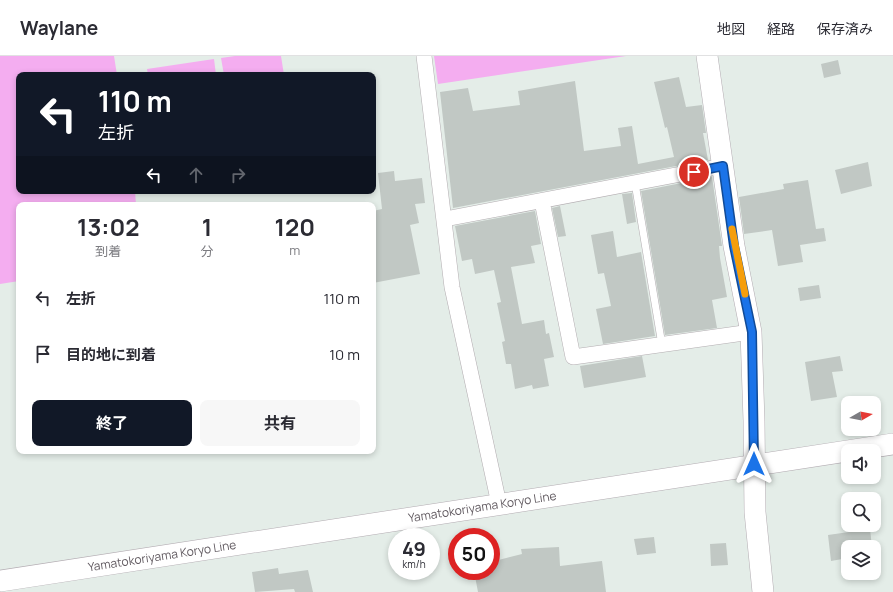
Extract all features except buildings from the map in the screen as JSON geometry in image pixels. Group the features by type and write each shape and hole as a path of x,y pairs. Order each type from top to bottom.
{"main road":[{"path":"706,56 734,246 752,332 754,512 763,592"},
{"name":"Yamatokoriyama Koryo Line","path":"0,581 754,464 893,444"}],"street":[{"path":"424,56 445,219 452,287 499,504"},
{"path":"445,219 723,166"},
{"path":"542,200 573,357 752,332"}],"lane":[{"path":"635,183 662,345"}],"shaded area":[{"path":"0,56 114,56 117,72 16,72 16,194 135,194 136,202 16,202 16,281 0,284"},
{"path":"235,56 281,56 284,72 223,72 221,58"},
{"path":"434,56 626,56 438,84"},
{"path":"214,59 216,72 148,72 147,69"}],"slow traffic":[{"path":"732,229 734,246 745,294"}],"route":[{"path":"694,172 723,166 728,193 734,246 743,281 752,332 754,464"}]}
